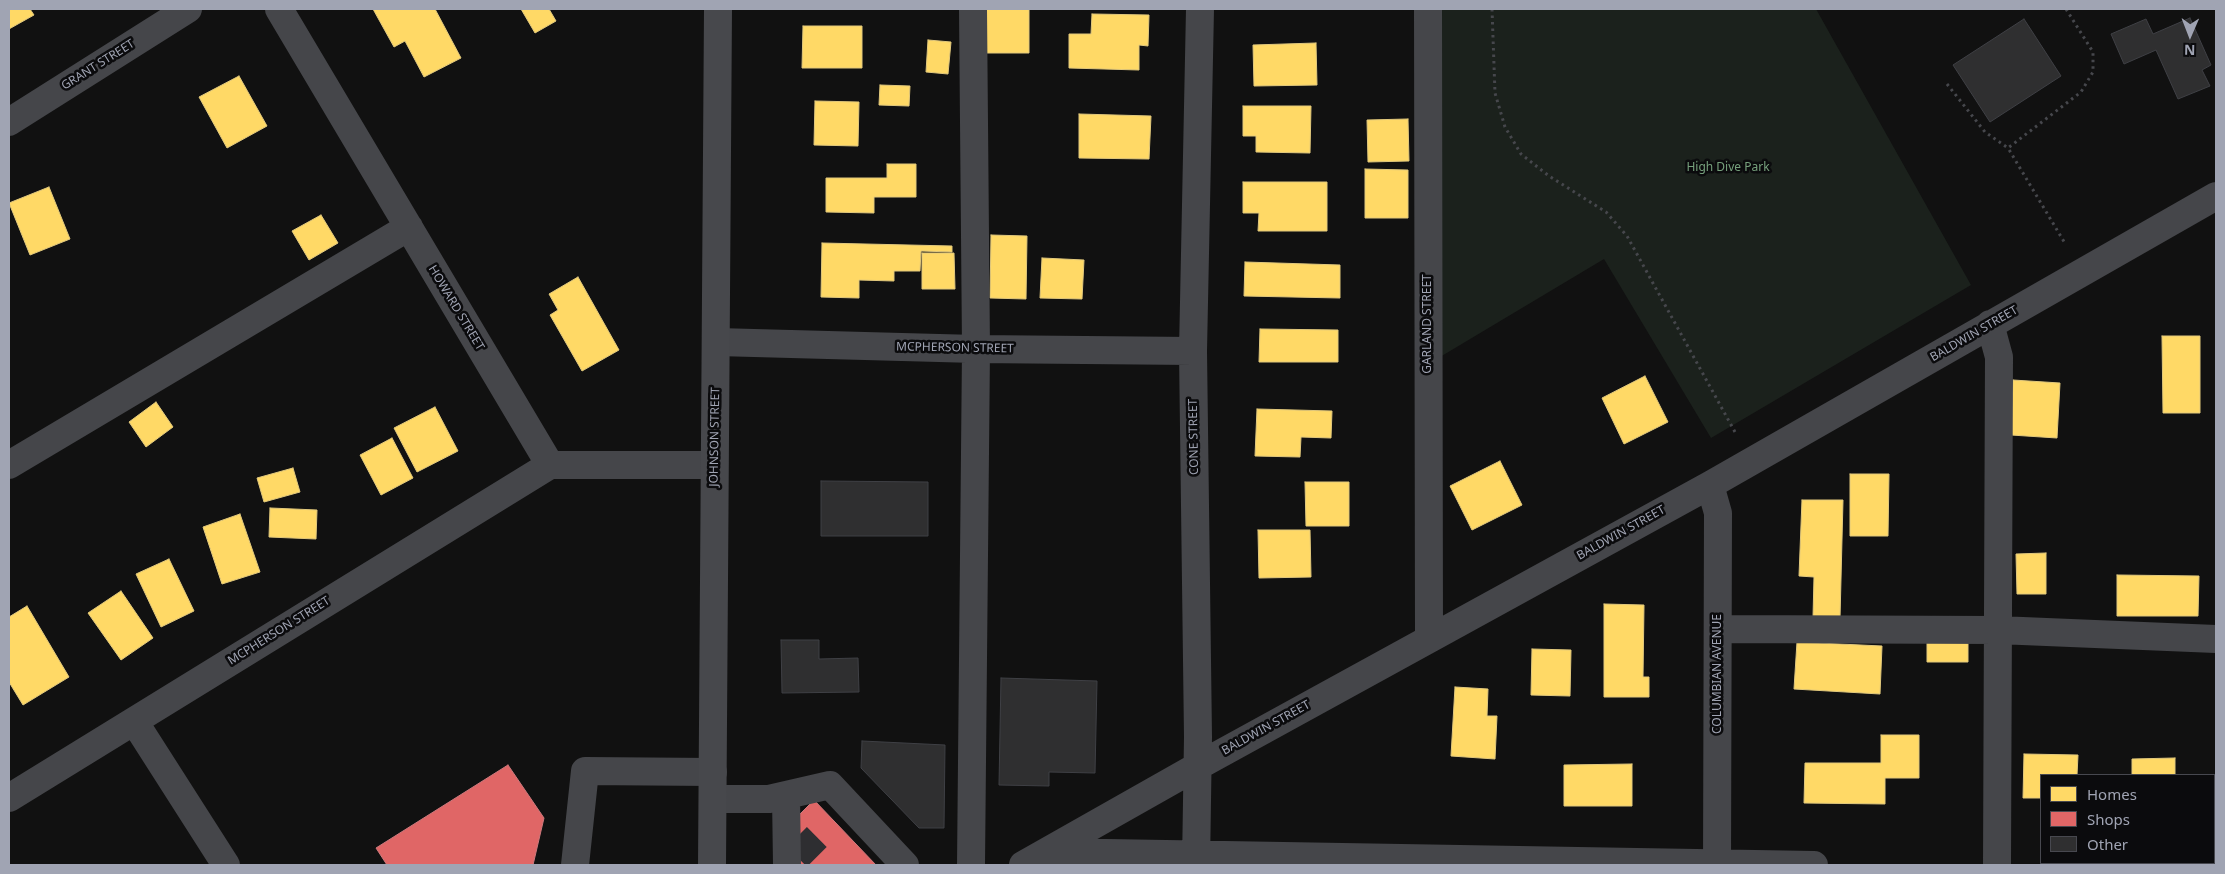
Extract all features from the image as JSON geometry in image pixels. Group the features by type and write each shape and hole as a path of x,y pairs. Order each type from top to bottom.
{"main road":[{"name":"JOHNSON STREET","path":"712,865 718,9"}],"street":[{"name":"GRANT STREET","path":"9,122 188,9"},
{"name":"HOWARD STREET","path":"279,9 550,465"},
{"path":"971,865 976,349 973,9"},
{"name":"CONE STREET","path":"1196,860 1198,766 1192,351 1200,9"},
{"name":"GARLAND STREET","path":"1428,9 1428,638"},
{"name":"BALDWIN STREET","path":"1023,865 1428,638 1710,485 2216,196"},
{"path":"9,465 409,227"},
{"path":"1990,324 1999,357 1997,865"},
{"name":"MCPHERSON STREET","path":"717,342 976,349 1192,351"},
{"path":"550,465 714,465"},
{"name":"MCPHERSON STREET","path":"9,798 550,465"},
{"name":"COLUMBIAN AVENUE","path":"1710,485 1718,514 1717,864"},
{"path":"1718,629 1998,630 2216,639"},
{"path":"134,721 226,865"},
{"path":"574,865 585,771 713,772"},
{"path":"713,800 769,799 830,785 906,865"},
{"path":"786,796 792,833 787,865"},
{"path":"1047,852 1196,860 1814,865"}],"path":[{"path":"1492,9 1495,93 1505,127 1521,154 1549,176 1606,212 1627,236 1735,432"},
{"path":"2008,148 2081,92 2093,72 2094,52 2066,9"},
{"path":"1947,84 1985,132 2008,148 2066,245"}],"green space":[{"name":"High Dive Park","path":"1439,9 1816,9 1971,285 1711,438 1604,259 1440,357"}],"building: Homes":[{"path":"9,9 30,9 34,15 9,29"},
{"path":"373,9 435,9 461,58 424,77 405,41 394,47"},
{"path":"521,9 549,9 556,21 535,33"},
{"path":"985,9 1029,9 1029,53 985,53"},
{"path":"1092,14 1149,15 1148,46 1139,45 1139,70 1069,68 1069,34 1091,34"},
{"path":"803,26 862,26 862,68 802,68"},
{"path":"928,40 951,42 948,74 926,72"},
{"path":"1316,43 1317,85 1254,86 1253,45"},
{"path":"239,76 267,126 227,148 199,97"},
{"path":"880,85 910,86 909,106 879,105"},
{"path":"815,101 859,102 858,146 814,145"},
{"path":"1243,106 1311,106 1310,153 1256,152 1256,136 1243,136"},
{"path":"1079,114 1151,116 1149,159 1079,158"},
{"path":"1408,119 1409,161 1368,162 1367,120"},
{"path":"887,164 916,164 916,197 874,197 874,213 826,212 826,178 887,178"},
{"path":"1365,169 1408,170 1408,218 1365,218"},
{"path":"1243,182 1327,182 1327,231 1258,231 1259,213 1243,213"},
{"path":"49,187 70,239 30,255 9,203"},
{"path":"321,215 338,243 309,260 292,231"},
{"path":"991,235 1027,236 1026,299 990,298"},
{"path":"822,243 952,246 952,252 921,251 920,271 894,271 894,281 859,280 859,298 821,297"},
{"path":"922,253 954,253 955,289 922,289"},
{"path":"1042,258 1084,260 1082,299 1040,298"},
{"path":"1245,262 1340,265 1340,298 1244,296"},
{"path":"578,277 619,350 582,371 550,315 558,310 549,294"},
{"path":"1260,329 1338,330 1338,362 1259,362"},
{"path":"2162,336 2200,336 2200,413 2163,413"},
{"path":"1645,376 1668,422 1624,444 1602,398"},
{"path":"2013,380 2060,383 2057,438 2011,435"},
{"path":"156,402 173,427 146,447 129,422"},
{"path":"435,407 458,451 417,472 394,428"},
{"path":"1257,409 1332,411 1331,438 1301,437 1300,457 1255,456"},
{"path":"392,438 413,478 381,495 360,455"},
{"path":"1500,461 1522,505 1472,530 1450,486"},
{"path":"293,468 300,492 264,502 257,478"},
{"path":"1850,474 1889,474 1888,536 1850,536"},
{"path":"1305,482 1349,482 1349,526 1306,526"},
{"path":"1802,500 1843,500 1840,618 1813,617 1814,577 1799,576"},
{"path":"270,508 317,510 316,539 269,537"},
{"path":"240,514 260,572 222,584 203,527"},
{"path":"1258,530 1310,530 1311,577 1259,578"},
{"path":"2046,553 2046,594 2017,594 2016,554"},
{"path":"169,559 194,611 161,627 136,574"},
{"path":"2117,575 2199,576 2198,616 2117,616"},
{"path":"121,591 153,638 121,660 88,613"},
{"path":"1604,604 1644,605 1643,677 1649,677 1649,697 1604,697"},
{"path":"27,606 69,677 23,705 9,682 9,617"},
{"path":"1927,633 1968,633 1968,662 1927,662"},
{"path":"1797,642 1882,646 1880,694 1794,689"},
{"path":"1532,649 1571,650 1570,696 1531,695"},
{"path":"1455,687 1488,689 1487,716 1497,716 1495,759 1451,756"},
{"path":"1881,735 1919,735 1919,778 1885,778 1885,804 1804,803 1805,763 1881,763"},
{"path":"2024,754 2078,755 2077,774 2040,774 2040,798 2023,798"},
{"path":"2175,758 2175,774 2132,774 2132,759"},
{"path":"1632,764 1632,806 1564,806 1564,765"}],"building: Shops":[{"path":"508,765 544,818 533,865 387,865 376,848"},
{"path":"814,800 876,865 796,865 797,817"}],"building: Other":[{"path":"2190,18 2211,65 2202,70 2210,86 2178,99 2156,50 2124,64 2111,34 2146,19 2153,34"},
{"path":"2024,19 2061,76 1990,122 1953,65"},
{"path":"821,481 928,482 928,536 821,536"},
{"path":"781,640 819,640 819,659 858,658 859,692 782,693"},
{"path":"1001,678 1097,681 1095,773 1049,772 1049,786 999,785"},
{"path":"862,741 945,745 944,828 919,828 861,768"}],"tunnel":[{"path":"797,837 825,865"}]}
